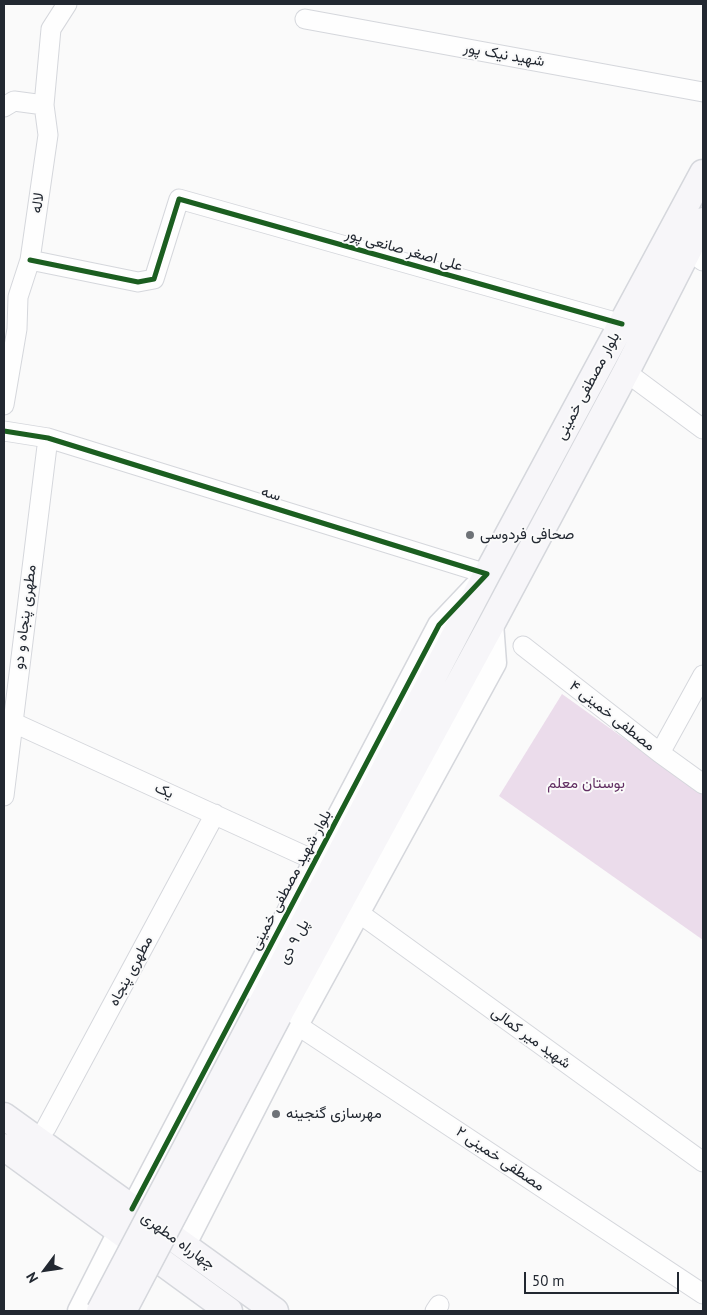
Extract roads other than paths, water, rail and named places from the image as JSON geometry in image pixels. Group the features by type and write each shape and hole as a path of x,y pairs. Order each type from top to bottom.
{"main road":[{"name":"بلوار مصطفی خمینی","path":"487,574 703,173"},
{"name":"بلوار مصطفی خمینی","path":"492,623 626,372 696,256 703,222"},
{"name":"پل ۹ دی","path":"123,1311 487,574"},
{"name":"پل ۹ دی","path":"100,1311 492,623"},
{"name":"چهارراه مطهری","path":"4,1116 275,1311"},
{"name":"چهارراه مطهری","path":"4,1147 229,1311"}],"street":[{"name":"لاله","path":"4,404 17,329 11,293 30,260 48,135 44,105 51,29 67,4"},
{"name":"شهید نیک پور","path":"306,19 703,92"},
{"path":"4,107 14,102 44,105"},
{"name":"علی اصغر صانعی پور","path":"30,260 138,282 154,279 179,199 622,324"},
{"path":"626,372 703,429"},
{"name":"سه","path":"4,432 48,438 487,574"},
{"name":"مطهری پنجاه و دو","path":"4,796 48,438"},
{"name":"بلوار شهید مصطفی خمینی","path":"184,1246 270,1010 316,861 439,625 487,574"},
{"name":"بلوار شهید مصطفی خمینی","path":"132,1209 270,1010 359,913 495,662 492,623"},
{"name":"مصطفی خمینی ۴","path":"523,646 660,753 703,784"},
{"path":"660,753 703,675"},
{"name":"یک","path":"12,722 316,861"},
{"name":"مطهری پنجاه","path":"46,1128 215,814"},
{"name":"شهید میر کمالی","path":"359,913 703,1162"},
{"name":"مصطفی خمینی ۲","path":"270,1010 703,1294"},
{"path":"79,1311 119,1232"},
{"path":"79,1311 86,1304 96,1299 107,1298 118,1302 128,1311"}],"place":[{"name":"صحافی فردوسی","path":"470,535"},
{"name":"مهرسازی گنجینه","path":"276,1114"}],"park label":[{"name":"بوستان معلم","path":"586,784"}]}
